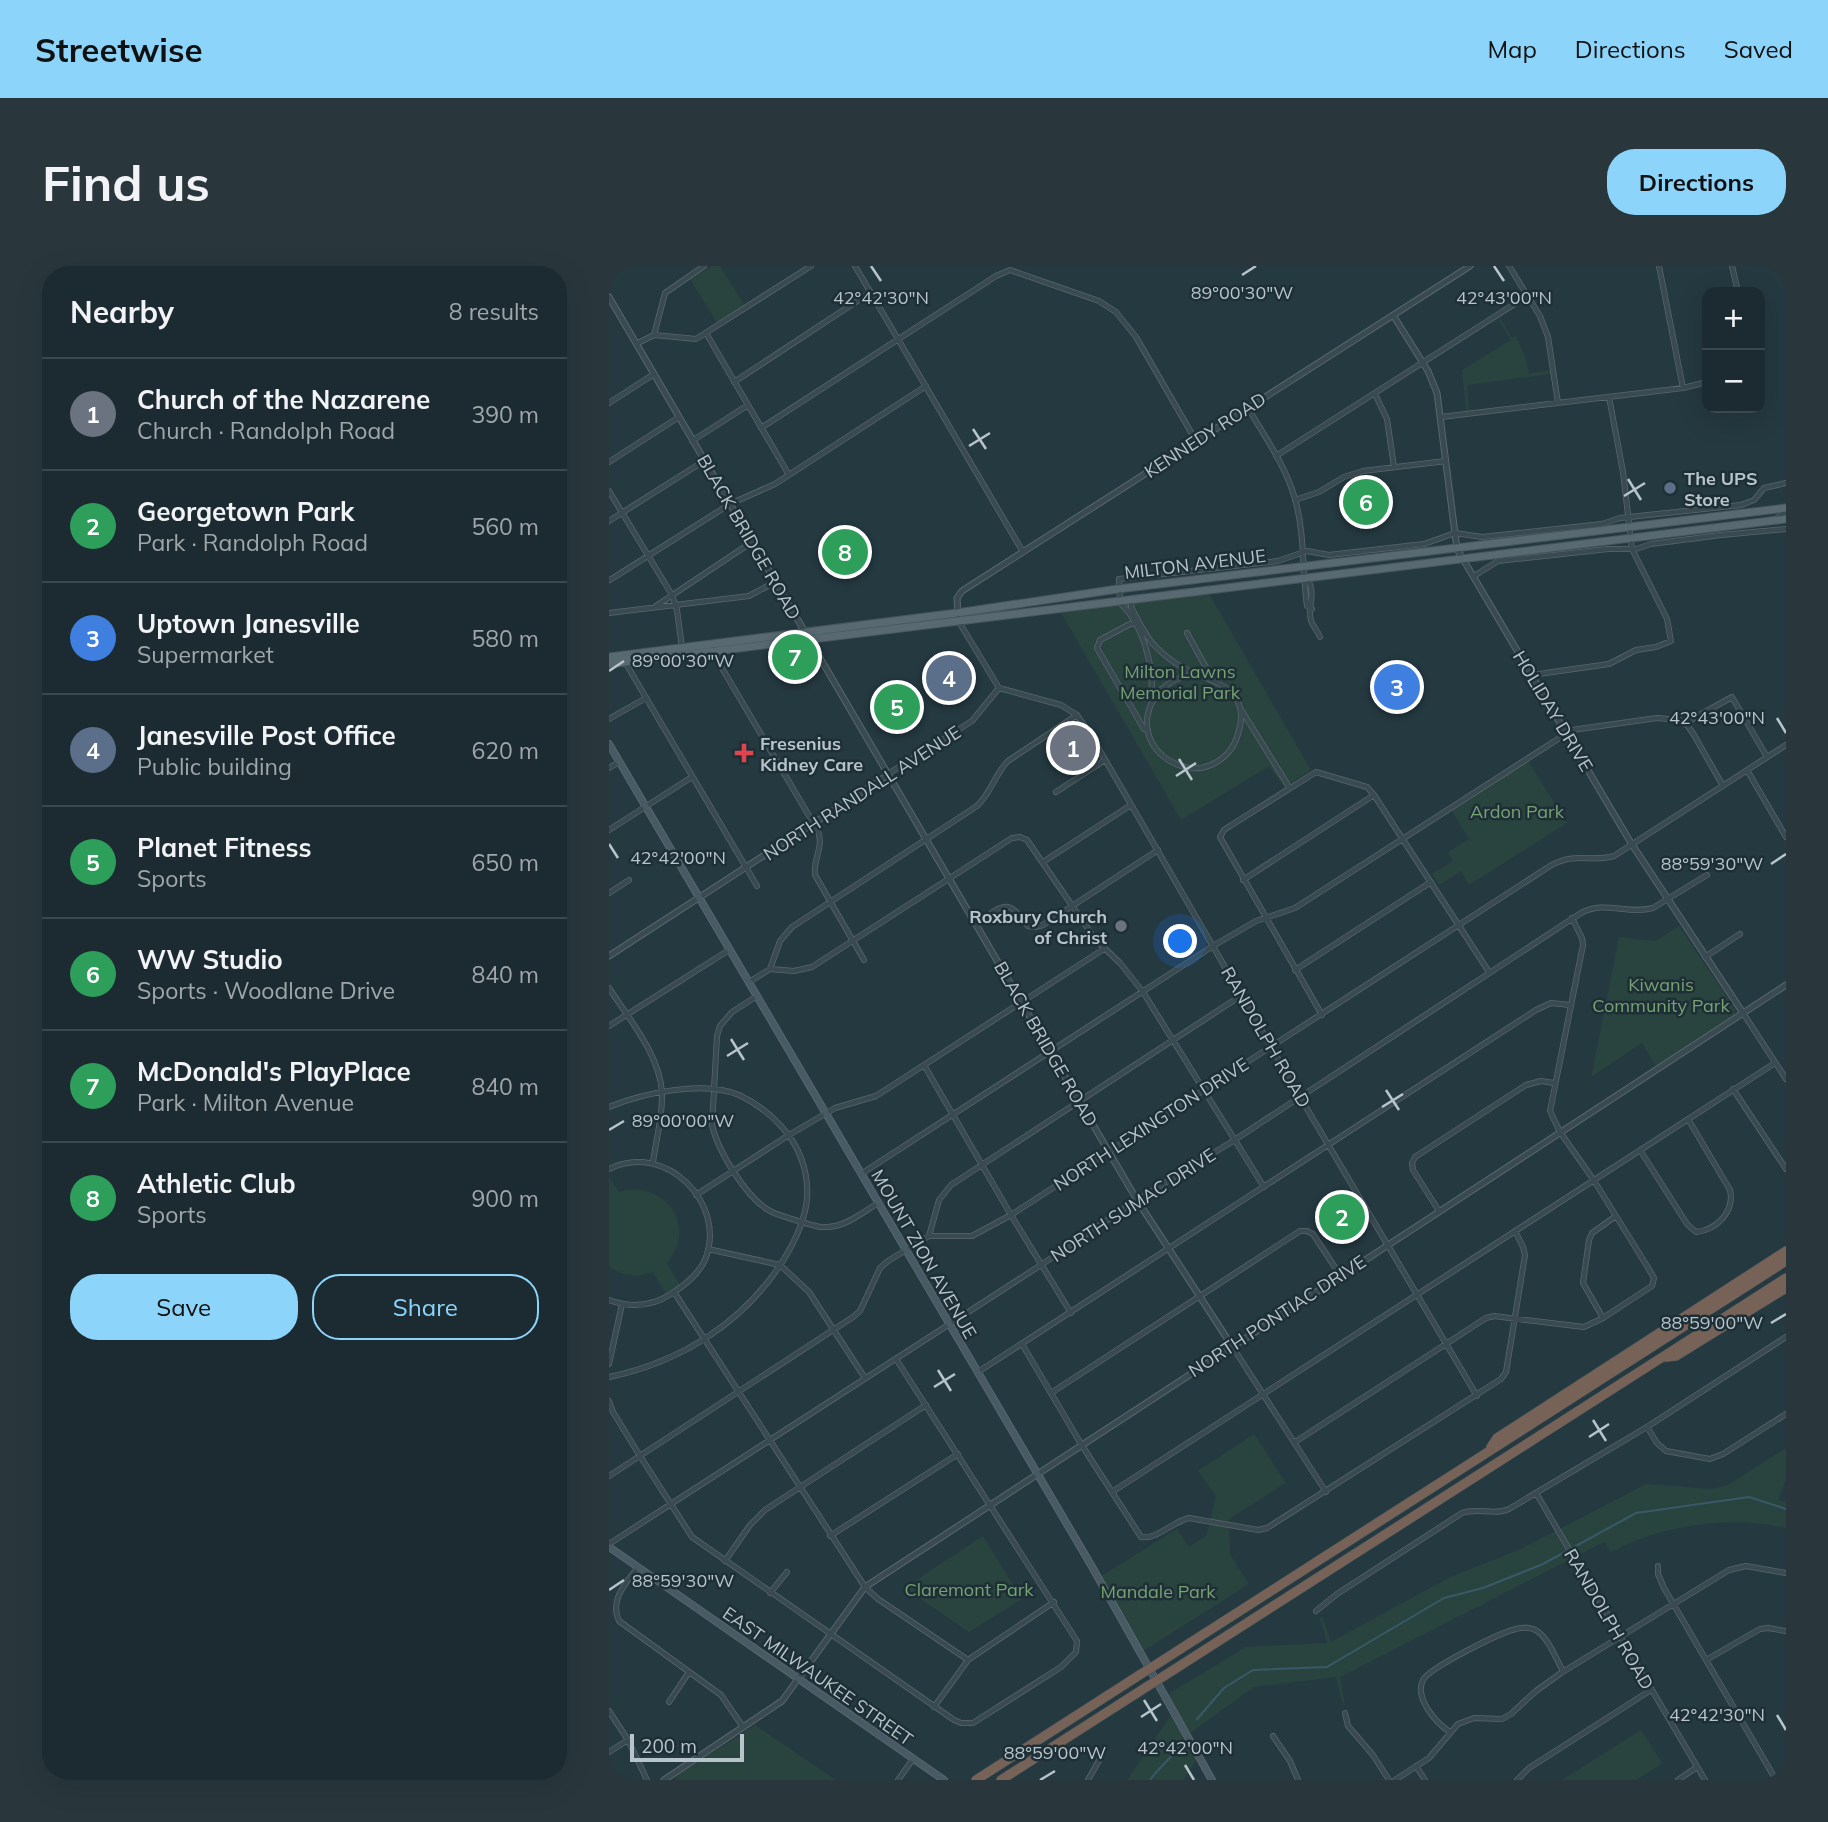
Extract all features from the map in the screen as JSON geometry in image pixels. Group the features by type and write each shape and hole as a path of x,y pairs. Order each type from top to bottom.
{"highway":[{"path":"1489,1452 1497,1438 1786,1251"},
{"path":"976,1780 1786,1261"},
{"path":"1001,1780 1786,1278"},
{"path":"1661,1358 1676,1356 1786,1288"}],"main road":[{"name":"MILTON AVENUE","path":"609,657 682,648 810,641 1118,589 1786,510"},
{"name":"MILTON AVENUE","path":"609,664 671,657 804,632 1132,600 1786,519"},
{"path":"671,657 682,648"},
{"name":"MOUNT ZION AVENUE","path":"609,744 1037,1473 1212,1780"},
{"name":"EAST MILWAUKEE STREET","path":"609,1545 944,1780"}],"street":[{"path":"654,335 665,293 704,266"},
{"path":"636,344 654,335 696,339 811,266"},
{"path":"855,266 1023,552"},
{"name":"KENNEDY ROAD","path":"958,617 957,598 962,591 1469,266"},
{"path":"1509,266 1539,316 1548,337 1558,403"},
{"path":"1659,266 1683,388"},
{"path":"1732,266 1737,287"},
{"path":"761,428 1010,270 1099,301 1116,312 1136,337 1196,441"},
{"path":"734,382 871,292"},
{"path":"1276,456 1527,296"},
{"name":"BLACK BRIDGE ROAD","path":"609,297 1137,1200 1327,1492"},
{"name":"HOLIDAY DRIVE","path":"1393,315 1423,363 1437,393 1457,549 1631,844 1786,1079"},
{"path":"706,333 789,475"},
{"path":"609,403 654,374"},
{"path":"1441,417 1683,388 1702,383"},
{"path":"610,580 730,504 775,484 926,386"},
{"path":"1375,394 1387,419 1394,467"},
{"path":"1532,675 1609,664 1636,650 1671,641 1667,619 1632,549 1622,466 1609,397"},
{"path":"692,440 748,405"},
{"path":"1248,407 1288,478 1296,500 1305,578 1310,584 1311,620 1321,637"},
{"path":"609,462 679,417"},
{"path":"609,521 704,461"},
{"path":"1296,500 1319,492 1352,474 1446,461"},
{"path":"1236,702 1241,714 1240,727 1235,744 1220,760 1199,769 1186,768 1168,760 1153,744 1148,730 1153,686 1146,648 1119,601 1118,581 1124,578 1153,577 1278,561 1304,552 1329,555 1424,544 1455,533 1482,537 1746,504 1754,500 1764,488 1786,483"},
{"path":"609,491 672,595 682,648"},
{"path":"1770,521 1786,510"},
{"path":"1474,576 1498,561 1608,549 1632,549 1690,539 1786,529"},
{"path":"652,608 753,542"},
{"path":"609,613 749,596 775,582"},
{"path":"1132,600 1131,607 1154,646 1182,667 1228,689 1289,787"},
{"path":"770,969 785,933 829,901 977,806 1008,761 1077,715 1061,705 999,688 958,617"},
{"path":"1132,624 1100,640 1097,648 1144,729 1148,730"},
{"path":"1187,633 1213,680"},
{"path":"1146,648 1151,650 1154,646"},
{"path":"714,648 719,663 814,824 821,841 814,864 815,875 864,960"},
{"path":"625,662 757,886"},
{"path":"1182,667 1182,677"},
{"path":"1151,699 1160,689 1182,677 1200,675"},
{"name":"NORTH RANDALL AVENUE","path":"609,956 972,721 999,688"},
{"path":"1685,723 1732,696 1767,757"},
{"path":"609,719 646,698"},
{"name":"RANDOLPH ROAD","path":"1077,715 1477,1396"},
{"path":"1137,717 1148,716"},
{"path":"861,1174 1213,946 1245,927 1295,908 1566,732 1658,718 1685,723 1723,786"},
{"path":"1240,727 1251,725"},
{"name":"NORTH LEXINGTON DRIVE","path":"609,1476 835,1330 860,1311 880,1268 906,1249 929,1236 972,1236 1011,1215 1559,861 1579,857 1606,858 1786,745"},
{"path":"1056,792 1105,760"},
{"path":"609,768 619,762"},
{"path":"1747,770 1786,837"},
{"path":"1322,1015 1221,841 1221,834 1308,775 1323,772 1367,787 1489,972"},
{"path":"609,830 692,777"},
{"path":"1243,880 1374,795"},
{"path":"1043,862 1132,805"},
{"path":"749,982 770,969 794,971 812,967 1012,838 1020,837 1027,840 1071,906 1143,992 1263,1187"},
{"path":"975,923 1010,906 1015,908 1028,926 1035,927 1158,850"},
{"name":"NORTH SUMAC DRIVE","path":"609,1545 1572,918 1598,906 1644,911 1707,875"},
{"path":"609,892 629,880"},
{"path":"1295,970 1431,882"},
{"path":"1295,1442 1486,1318 1516,1318 1576,1327 1591,1324 1649,1289 1653,1283 1649,1270 1593,1179 1560,1132 1550,1111 1583,945 1572,918"},
{"path":"1705,957 1740,934"},
{"path":"696,1195 843,1104 876,1096 1104,948"},
{"path":"609,1026 730,950"},
{"name":"NORTH PONTIAC DRIVE","path":"664,1780 782,1701 865,1587 1786,985"},
{"path":"609,988 653,1058 659,1074 662,1092 653,1162"},
{"path":"929,1236 943,1193 982,1164 1242,995"},
{"path":"757,996 732,1012 720,1026 717,1036 712,1115 714,1135 733,1170 748,1193 764,1207 819,1227 833,1227 846,1222 878,1203"},
{"path":"978,1372 1543,1006 1551,1003 1570,1005"},
{"path":"1112,1492 1775,1063"},
{"path":"924,1065 1071,1313"},
{"path":"1439,1211 1413,1170 1415,1157 1526,1084 1541,1081 1554,1083"},
{"path":"1733,1089 1786,1169"},
{"path":"609,1107 662,1092 713,1090 737,1094 762,1108 789,1135 800,1155 806,1178 807,1200 802,1222 780,1265 749,1304 705,1339 654,1366 609,1377"},
{"path":"1640,1150 1687,1224 1696,1232 1702,1232 1714,1225 1729,1210 1730,1190 1688,1119"},
{"path":"609,1168 629,1162 653,1162 679,1174 696,1195 708,1220 708,1249 697,1273 674,1292 652,1304 622,1304 609,1300"},
{"path":"1603,1318 1585,1290 1583,1276 1592,1234 1616,1216"},
{"path":"1051,1393 1300,1231 1313,1234 1341,1275"},
{"path":"1022,1344 1081,1444 1143,1538 1189,1518 1258,1530 1267,1528 1501,1379 1506,1372 1525,1255 1515,1231"},
{"path":"708,1249 780,1265 809,1292 866,1378"},
{"path":"674,1292 865,1587 878,1599 968,1660"},
{"path":"609,1364 622,1304"},
{"path":"1316,1611 1336,1594 1462,1513 1471,1510 1501,1512 1536,1493 1647,1427 1786,1337"},
{"path":"609,1401 613,1412 692,1537 934,1707 961,1723 972,1723 1061,1667 1076,1652 1077,1641 896,1359"},
{"path":"725,1561 757,1517 926,1405"},
{"path":"1647,1427 1666,1451 1707,1459 1723,1454 1786,1414"},
{"path":"830,1536 958,1454"},
{"name":"RANDOLPH ROAD","path":"1536,1493 1705,1780"},
{"path":"1658,1566 1659,1579 1672,1603 1776,1780 1786,1774"},
{"path":"1395,1780 1429,1758 1450,1732 1466,1720 1502,1718 1511,1714 1535,1691 1563,1671 1672,1603 1736,1567 1747,1566 1786,1573"},
{"path":"638,1567 617,1599 615,1609 618,1619 721,1695 744,1728"},
{"path":"770,1593 787,1572"},
{"path":"934,1707 968,1660 1054,1602"},
{"path":"1450,1732 1430,1715 1420,1689 1423,1680 1436,1667 1510,1631 1522,1628 1540,1633 1563,1671"},
{"path":"1706,1660 1760,1629 1786,1630"},
{"path":"669,1702 689,1672"},
{"path":"1518,1779 1529,1768 1651,1690"},
{"path":"609,1711 628,1740 647,1780"},
{"path":"1345,1713 1353,1733 1373,1755 1389,1780"},
{"path":"1273,1736 1299,1780"},
{"path":"609,1752 628,1740"},
{"path":"1089,1780 1101,1758"},
{"path":"898,1780 913,1759"},
{"path":"1416,1766 1425,1780"},
{"path":"1678,1780 1697,1768"}],"green space":[{"path":"712,266 720,266 745,306 717,323 690,279"},
{"path":"1500,318 1512,338 1516,336 1529,374 1551,370 1551,374 1467,385 1469,411 1466,411 1462,370 1511,340 1498,319"},
{"name":"Milton Lawns Memorial Park","path":"1208,592 1311,770 1284,787 1269,766 1181,820 1060,611"},
{"name":"Ardon Park","path":"1528,761 1567,823 1469,885 1461,871 1439,885 1432,874 1453,861 1448,852 1469,839 1452,811"},
{"name":"Kiwanis Community Park","path":"1679,926 1735,1009 1735,1014 1656,1066 1642,1043 1591,1077 1619,937 1655,941"},
{"path":"609,1177 619,1192 642,1190 652,1193 662,1198 676,1215 679,1226 678,1241 667,1263 681,1287 667,1296 653,1272 630,1275 609,1266"},
{"name":"Mandale Park","path":"1254,1434 1286,1483 1229,1519 1230,1554 1249,1584 1140,1653 1098,1578 1177,1529 1189,1547 1207,1535 1216,1496 1198,1471"},
{"path":"1786,1448 1786,1480 1778,1500 1786,1502 1786,1528 1742,1522 1696,1525 1652,1535 1611,1552 1604,1542 1340,1677 1345,1705 1336,1677 1254,1687 1190,1733 1168,1694 1246,1647 1327,1643 1320,1618 1322,1616 1331,1642 1450,1577 1521,1549 1646,1484 1711,1489 1728,1485"},
{"name":"Claremont Park","path":"983,1536 1022,1599 969,1632 904,1588"},
{"path":"1171,1715 1196,1760 1184,1780 1127,1780"},
{"path":"755,1725 836,1780 677,1780 675,1777"},
{"path":"1641,1730 1662,1763 1637,1780 1562,1780"}],"waterway":[{"path":"1197,1719 1224,1688 1253,1670 1327,1667 1444,1598 1483,1588 1543,1564 1636,1513 1749,1497 1786,1509"},
{"path":"1150,1780 1179,1746"}],"place":[{"name":"The UPS Store","path":"1670,488"},
{"name":"WW Studio","path":"1366,502"},
{"name":"Athletic Club","path":"845,552"},
{"name":"McDonald's PlayPlace","path":"795,657"},
{"name":"Janesville Post Office","path":"949,678"},
{"name":"Uptown Janesville","path":"1397,687"},
{"name":"Planet Fitness","path":"897,707"},
{"name":"Church of the Nazarene","path":"1073,748"},
{"name":"Fresenius Kidney Care","path":"744,753"},
{"name":"Roxbury Church of Christ","path":"1121,926"},
{"name":"Georgetown Park","path":"1342,1217"}]}
